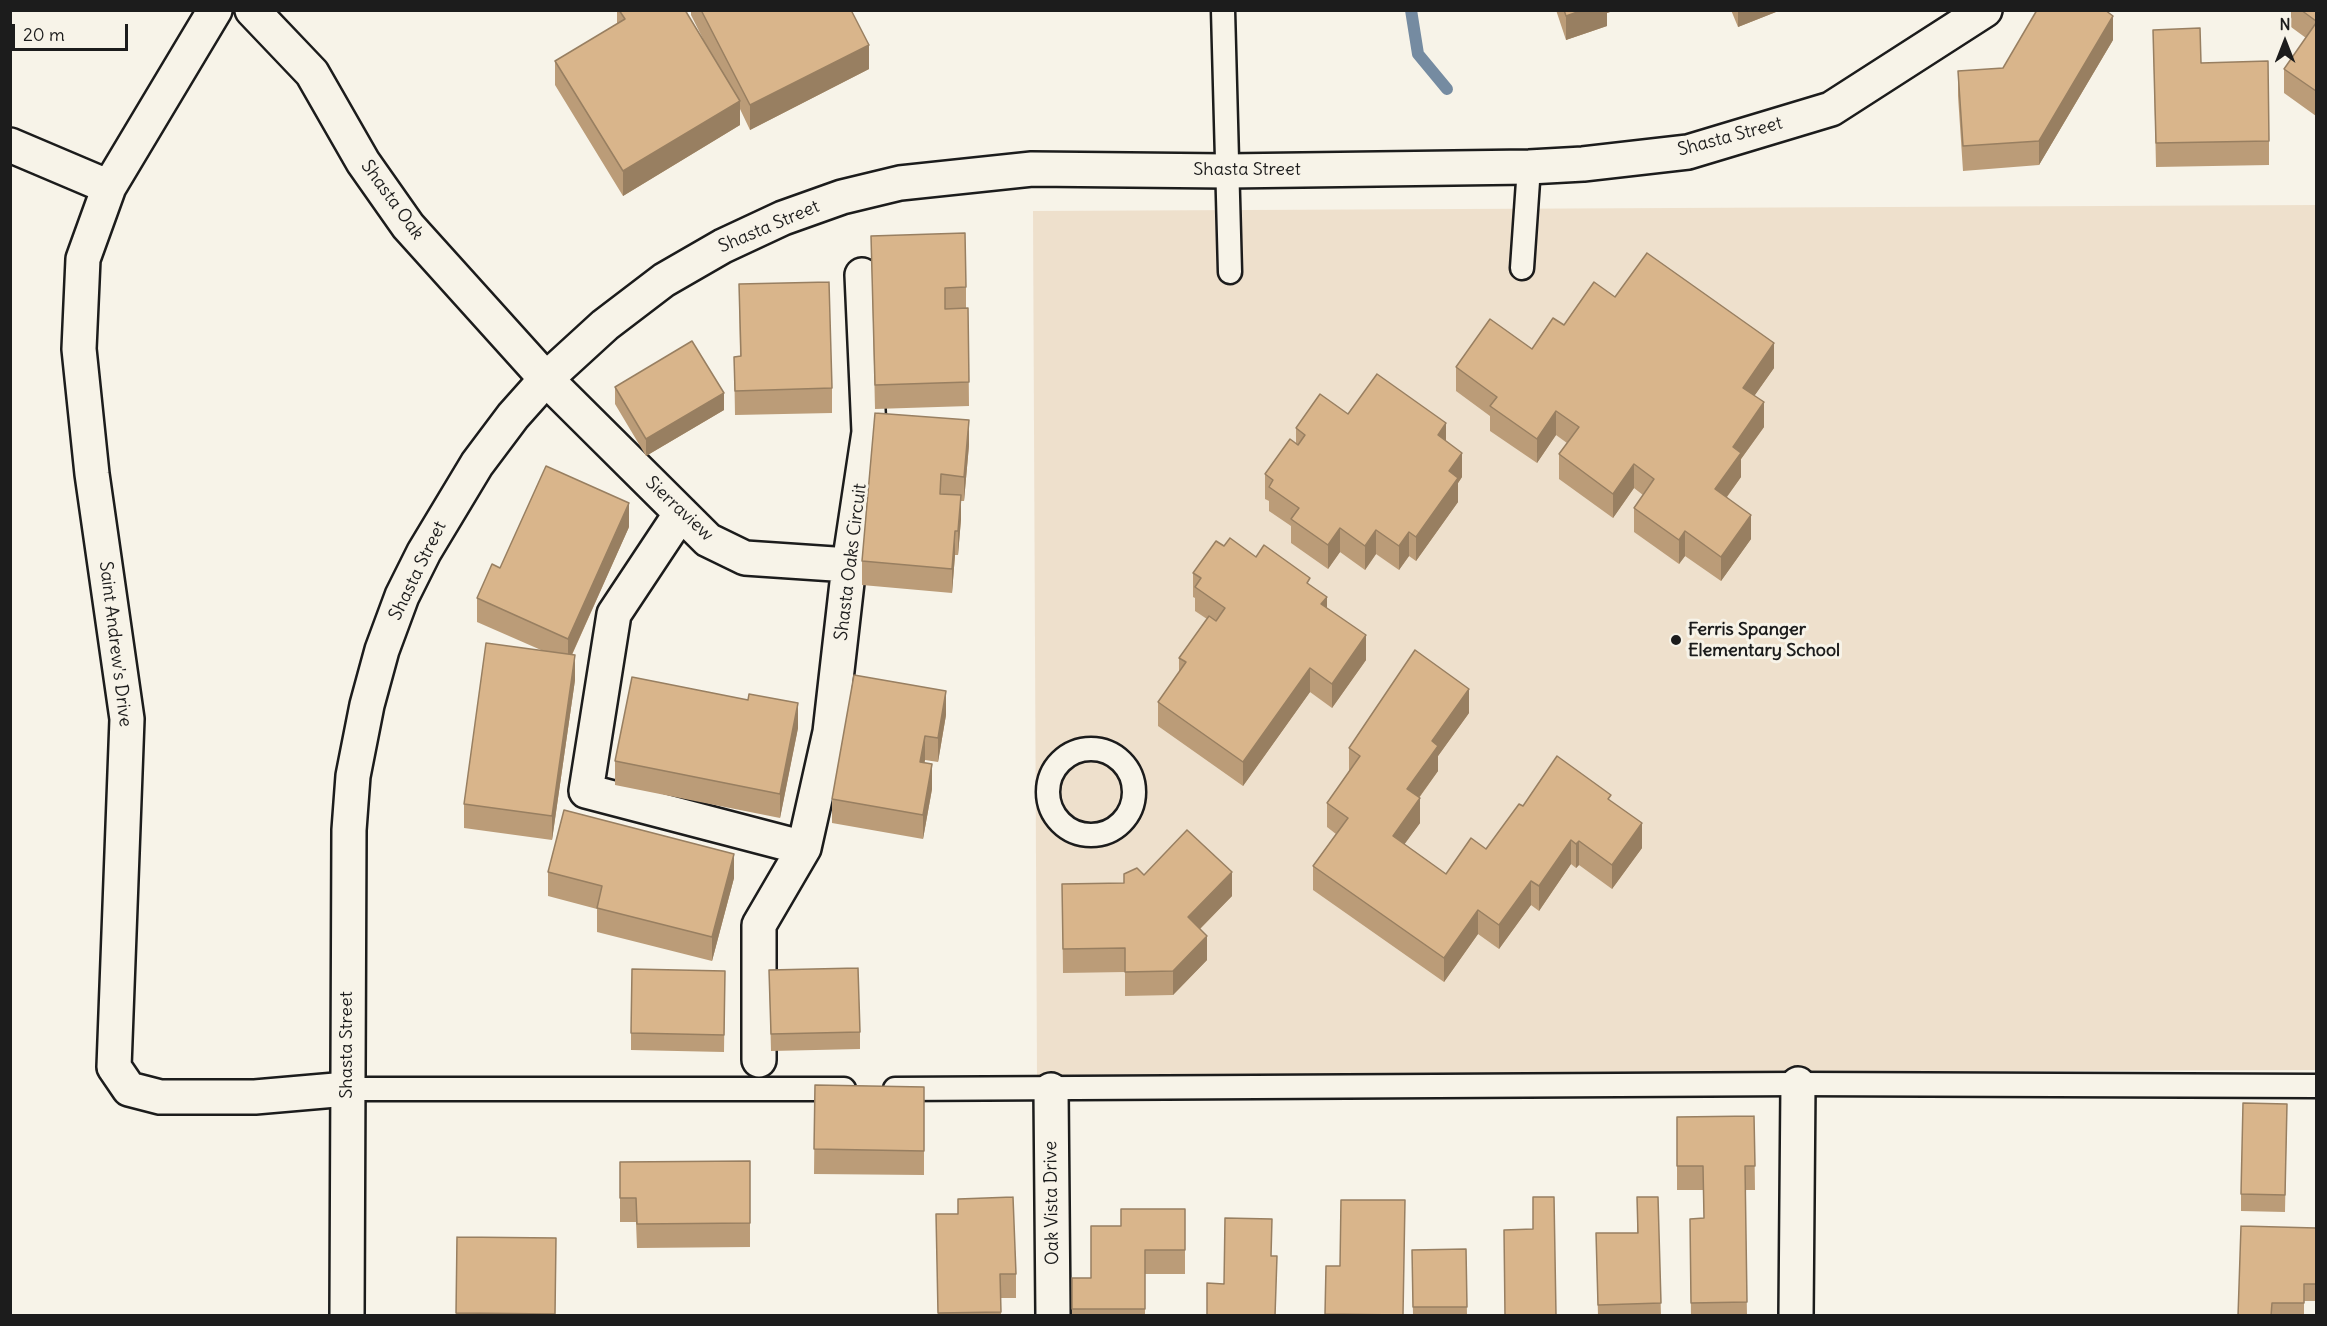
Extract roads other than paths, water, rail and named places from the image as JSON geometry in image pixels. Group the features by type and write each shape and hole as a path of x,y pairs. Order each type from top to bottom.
{"street":[{"name":"Saint Andrew's Drive","path":"214,10 109,187 83,259 79,349 92,474 127,719 114,1067 129,1089 160,1097 255,1097 347,1089"},
{"name":"Shasta Oak","path":"252,10 312,73 363,162 408,226 546,379"},
{"name":"Shasta Street","path":"347,1316 349,830 353,776 367,705 382,650 402,596 449,508 484,454 513,416 546,379 606,325 664,280 723,246 783,218 842,197 900,183 1032,169 1227,171 1529,167 1583,164 1688,152 1831,109 1985,10"},
{"path":"10,145 109,187"},
{"name":"Shasta Oaks Circuit","path":"759,1060 759,925 804,848 830,732 849,565 869,432 862,274"},
{"name":"Sierraview","path":"546,379 708,540 745,558 849,565"},
{"path":"681,513 614,614 586,791 804,848"},
{"path":"1796,1316 1798,1084"},
{"name":"Oak Vista Drive","path":"1051,1090 1053,1316"}],"lane":[{"path":"1223,10 1230,272"},
{"path":"1522,267 1529,167"},
{"path":"347,1089 1051,1090 1798,1084 2316,1086"}],"waterway":[{"path":"1411,10 1418,54 1447,89"}],"place":[{"name":"Ferris Spanger Elementary School","path":"1676,640"}]}
